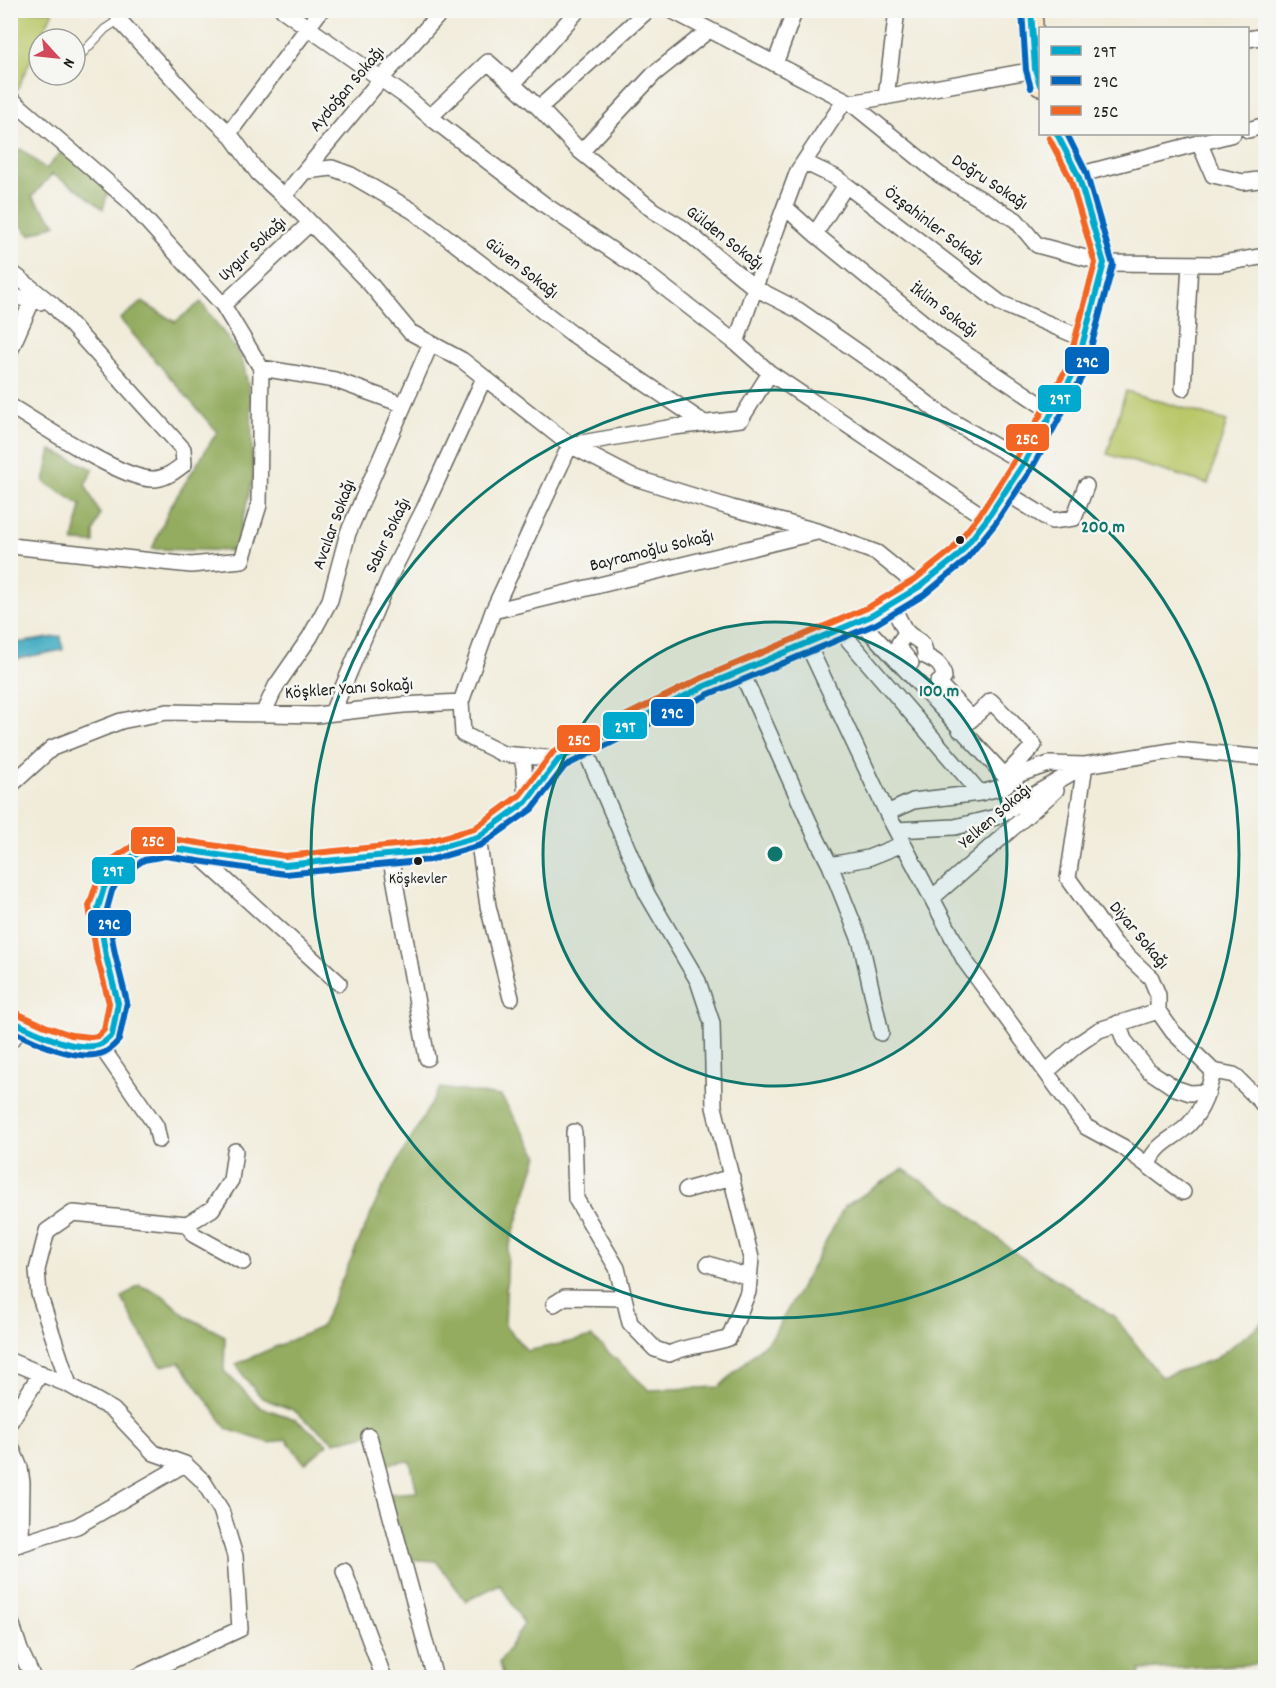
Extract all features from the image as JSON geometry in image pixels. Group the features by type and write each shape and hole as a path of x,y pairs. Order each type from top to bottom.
{"street":[{"path":"283,10 408,98 545,205 647,274 770,372 987,519"},
{"path":"229,133 321,10"},
{"name":"Aydoğan Sokağı","path":"284,196 381,79 443,10"},
{"path":"513,84 578,10"},
{"path":"539,108 648,10"},
{"path":"775,64 795,10"},
{"path":"886,97 897,10"},
{"path":"736,344 798,171 848,102 1039,74 1031,10"},
{"name":"Doğru Sokağı","path":"674,11 848,102 940,175 1016,220 1037,245 1104,263 1217,264 1266,256"},
{"path":"121,15 190,97 229,133 258,172 370,285 410,332 462,360 570,445 632,477 820,532 877,553 919,587"},
{"path":"581,152 654,74 710,30"},
{"path":"1249,39 1265,39"},
{"name":"Gülden Sokağı","path":"430,117 489,62 539,108 581,152 654,211 681,227 755,288 798,310 881,368 945,417 1024,463"},
{"path":"10,98 127,199 223,305 261,368 259,505 242,560 191,565 123,560 10,545"},
{"path":"1249,130 1266,125"},
{"path":"15,1029 80,1046 100,1045 112,1035 118,1002 106,956 98,908 104,888 114,869 141,851 165,846 285,864 428,851 478,837 526,802 559,759 705,686 860,621 919,587 958,556 987,519 1024,463 1076,369 1104,263 1078,175 1058,135"},
{"path":"1078,175 1229,135"},
{"path":"1198,142 1213,175 1243,182 1266,179"},
{"name":"Özşahinler Sokağı","path":"804,162 835,177 1000,303 1083,339"},
{"name":"Güven Sokağı","path":"306,171 332,168 351,175 413,211 571,333 704,423"},
{"path":"786,208 815,234 846,185"},
{"name":"Uygur Sokağı","path":"223,305 310,223"},
{"name":"İklim Sokağı","path":"815,234 942,338 1052,412"},
{"path":"1184,388 1190,264"},
{"path":"10,271 53,306 183,449 184,464 170,476 153,480 134,476 109,465 10,406"},
{"path":"10,296 53,306"},
{"path":"10,351 32,301"},
{"name":"Avcılar Sokağı","path":"263,714 276,686 310,637 330,600 348,533 431,343"},
{"path":"261,368 335,380 404,405"},
{"path":"570,445 629,434 741,419 770,372"},
{"name":"Sabır Sokağı","path":"332,713 390,576 424,509 484,378"},
{"path":"559,759 503,754 464,734 461,702 493,611 570,445"},
{"path":"1005,492 1052,521 1074,518 1086,486"},
{"name":"Bayramoğlu Sokağı","path":"493,611 820,532"},
{"path":"891,604 906,633 919,640 925,647 920,661 936,661 944,670 944,678 938,683 966,724 1005,776 1034,745 991,701 966,724"},
{"path":"860,621 966,724"},
{"path":"839,629 980,792"},
{"path":"807,643 886,813 965,961 1086,1127 1123,1147 1183,1192"},
{"path":"741,671 830,865 861,943 881,1033"},
{"name":"Köşkler Yanı Sokağı","path":"10,786 52,748 121,721 167,712 316,715 403,705 461,702"},
{"path":"574,1132 576,1199 617,1268 630,1323 655,1349 669,1354 684,1347 711,1344 729,1338 748,1292 751,1258 714,1107 712,1023 698,981 647,894 584,747"},
{"path":"886,813 913,801 1003,787 1020,774 1049,764 1085,765 1178,750 1266,758"},
{"path":"521,756 526,782 526,802"},
{"path":"896,830 955,827 996,818 1085,765"},
{"name":"Yelken Sokağı","path":"932,898 1085,765"},
{"name":"Diyar Sokağı","path":"1085,765 1068,878 1115,944 1151,978 1158,995 1158,1011"},
{"path":"478,837 488,906 511,998"},
{"path":"830,865 868,858 903,844"},
{"path":"194,851 339,983"},
{"path":"390,855 427,1058"},
{"path":"1046,1072 1077,1045 1099,1030 1158,1011 1173,1032 1213,1071 1234,1075 1266,1109"},
{"path":"1118,1023 1124,1040 1148,1070 1175,1088 1190,1093 1209,1092"},
{"path":"100,1045 156,1126 159,1140"},
{"path":"1147,1165 1156,1149 1186,1127 1209,1092 1213,1071"},
{"path":"69,1384 39,1294 37,1270 46,1231 73,1213 187,1224 212,1209 231,1180 236,1151"},
{"path":"686,1190 732,1177"},
{"path":"187,1224 194,1235 243,1262"},
{"path":"708,1264 750,1277"},
{"path":"554,1304 565,1297 624,1298"},
{"path":"10,1361 69,1384 112,1410 154,1453 185,1464 203,1481 221,1510 235,1556 240,1629 134,1677"},
{"path":"10,1422 41,1373"},
{"path":"369,1436 435,1677"},
{"path":"10,1444 15,1470 22,1483 16,1545 77,1526 185,1464"},
{"path":"344,1571 384,1677"},
{"path":"10,1619 20,1650 33,1677"}],"lane":[{"path":"87,48 121,15"}],"green space":[{"path":"10,11 53,11 46,27 27,27 27,68 17,90 11,84"},
{"path":"21,149 46,169 62,151 110,185 103,209 79,190 52,174 32,197 56,224 30,235 11,215 11,153"},
{"path":"142,302 175,322 201,302 242,358 251,398 253,478 235,551 152,549 170,507 217,432 120,319"},
{"path":"1126,391 1227,421 1208,484 1107,454"},
{"path":"51,450 94,469 85,484 100,514 94,532 94,543 73,542 81,505 44,482"},
{"path":"440,1088 501,1096 538,1155 508,1251 505,1325 527,1351 592,1337 649,1390 719,1387 772,1337 844,1207 903,1169 951,1200 1018,1255 1115,1317 1161,1377 1215,1359 1265,1321 1265,1669 1262,1664 1140,1670 1139,1678 503,1677 499,1663 524,1624 500,1584 466,1601 436,1561 406,1559 388,1494 417,1492 410,1461 381,1465 372,1434 334,1442 293,1410 262,1398 236,1364 321,1327 381,1191"},
{"path":"139,1285 162,1295 186,1316 225,1336 224,1371 260,1407 295,1419 328,1444 305,1464 286,1439 270,1443 227,1429 180,1362 161,1366 136,1326 122,1298"}],"water":[{"path":"61,636 63,650 11,660 11,644"}],"transit line":[{"name":"29T","path":"1031,10 1035,69 1039,82"},
{"name":"29C","path":"1022,11 1026,70 1031,88"},
{"name":"29T","path":"10,1020 55,1040 80,1046 101,1044 112,1035 118,1003 106,956 98,908 104,888 114,869 141,851 165,847 285,865 428,851 478,837 526,802 559,759 705,686 871,616 919,587 958,556 987,519 1024,463 1076,369 1104,263 1078,175 1058,135"},
{"name":"29C","path":"10,1030 57,1050 83,1055 105,1052 119,1040 127,1002 107,909 112,891 121,875 144,860 165,856 285,874 430,860 481,845 532,809 565,766 709,694 876,624 924,595 964,562 995,524 1032,468 1084,373 1113,265 1086,172 1068,135"},
{"name":"25C","path":"14,1012 71,1035 98,1036 104,1030 109,1003 97,957 89,906 107,863 137,843 165,838 285,856 426,842 474,829 520,795 554,751 702,678 867,608 914,580 952,550 980,514 1016,458 1068,366 1095,263 1070,178 1049,138"}],"place":[{"name":"Köşkevler","path":"418,861"}]}
